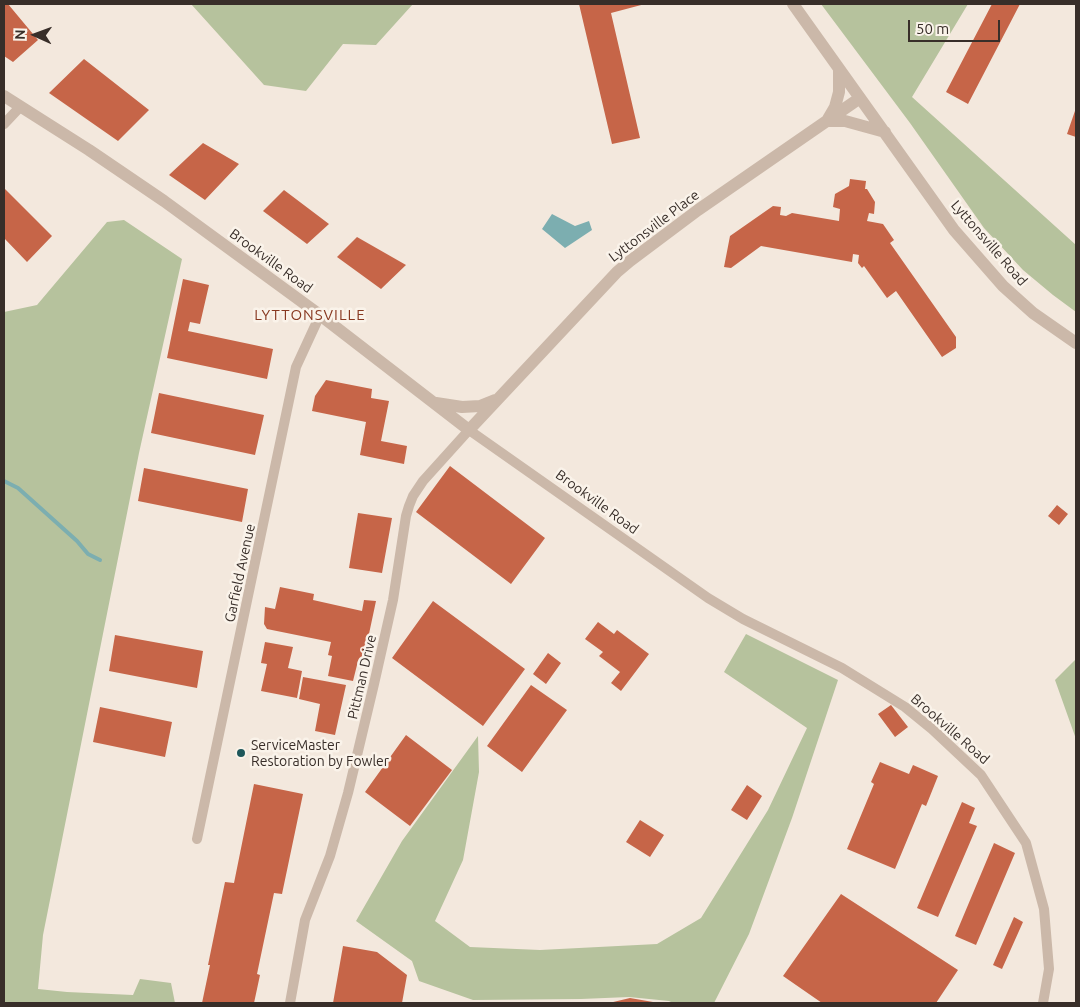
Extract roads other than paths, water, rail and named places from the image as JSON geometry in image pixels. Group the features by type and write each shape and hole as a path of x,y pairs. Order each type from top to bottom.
{"street":[{"name":"Lyttonsville Road","path":"793,4 954,230 1003,286 1033,313 1076,343"},
{"path":"839,69 839,92 835,107 827,121 851,122 884,132"},
{"name":"Brookville Road","path":"4,96 164,201 320,315 470,430 708,598 745,620 842,668 905,707 932,729 981,775 1026,843 1044,909 1049,969 1043,1003"},
{"name":"Lyttonsville Place","path":"470,430 535,359 630,261 698,210 860,98"},
{"path":"4,124 20,107"},
{"name":"Garfield Avenue","path":"197,839 296,367 320,315"},
{"path":"434,402 462,407 480,406 499,398"},
{"name":"Pittman Drive","path":"290,1003 305,920 330,856 348,793 393,600 409,506 423,481 470,430"}],"water":[{"path":"552,214 575,226 589,221 592,230 565,248 542,229"}],"waterway":[{"path":"4,481 18,488 77,541 88,554 100,560"}],"place":[{"name":"ServiceMaster Restoration by Fowler","path":"241,753"}],"district":[{"name":"LYTTONSVILLE","path":"310,315"}]}
